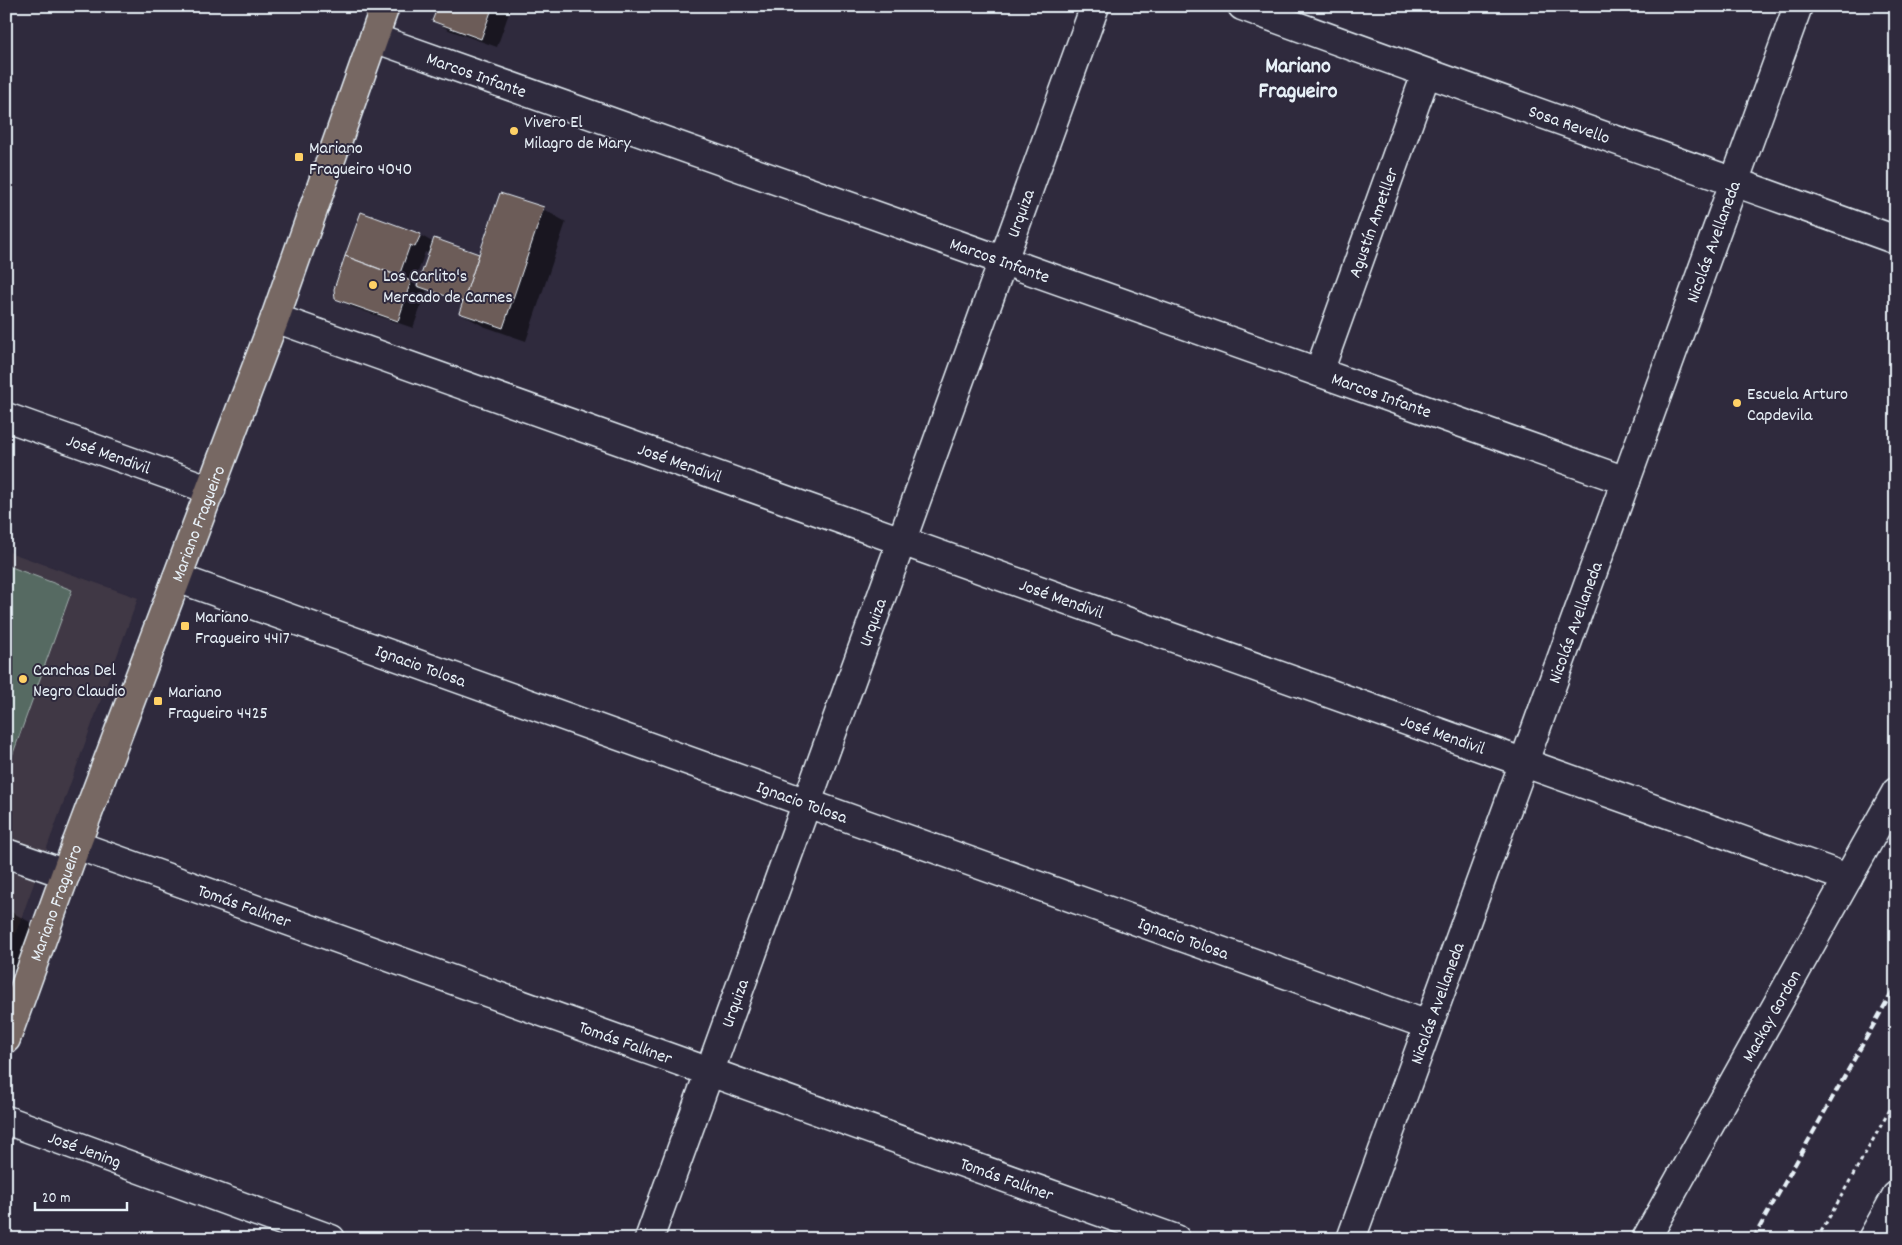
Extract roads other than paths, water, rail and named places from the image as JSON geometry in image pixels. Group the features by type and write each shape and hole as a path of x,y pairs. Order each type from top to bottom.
{"main road":[{"name":"Mariano Fragueiro","path":"6,1039 76,845 275,318 385,6"}],"street":[{"name":"Urquiza","path":"649,1239 1095,6"},
{"name":"Sosa Revello","path":"1242,6 1426,74 1734,181 1896,240"},
{"name":"Nicolás Avellaneda","path":"1351,1239 1798,6"},
{"name":"Marcos Infante","path":"374,38 1626,481"},
{"name":"Agustín Ametller","path":"1319,372 1426,74"},
{"name":"José Mendivil","path":"275,318 1848,878"},
{"name":"José Mendivil","path":"6,417 211,490"},
{"name":"Ignacio Tolosa","path":"177,578 1428,1025"},
{"name":"Mackay Gordon","path":"1646,1239 1896,792"},
{"name":"Tomás Falkner","path":"76,845 1176,1239"},
{"path":"6,853 66,874"},
{"name":"José Jening","path":"6,1120 331,1239"},
{"path":"1872,1239 1896,1196"}],"railway":[{"path":"1753,1239 1896,985"}],"place":[{"name":"Vivero El Milagro de Mary","path":"514,131"},
{"name":"Mariano Fragueiro 4040","path":"299,157"},
{"name":"Los Carlito's Mercado de Carnes","path":"373,285"},
{"name":"Escuela Arturo Capdevila","path":"1737,403"},
{"name":"Mariano Fragueiro 4417","path":"185,626"},
{"name":"Canchas Del Negro Claudio","path":"23,679"},
{"name":"Mariano Fragueiro 4425","path":"158,701"}],"district":[{"name":"Mariano Fragueiro","path":"1298,76"}]}
